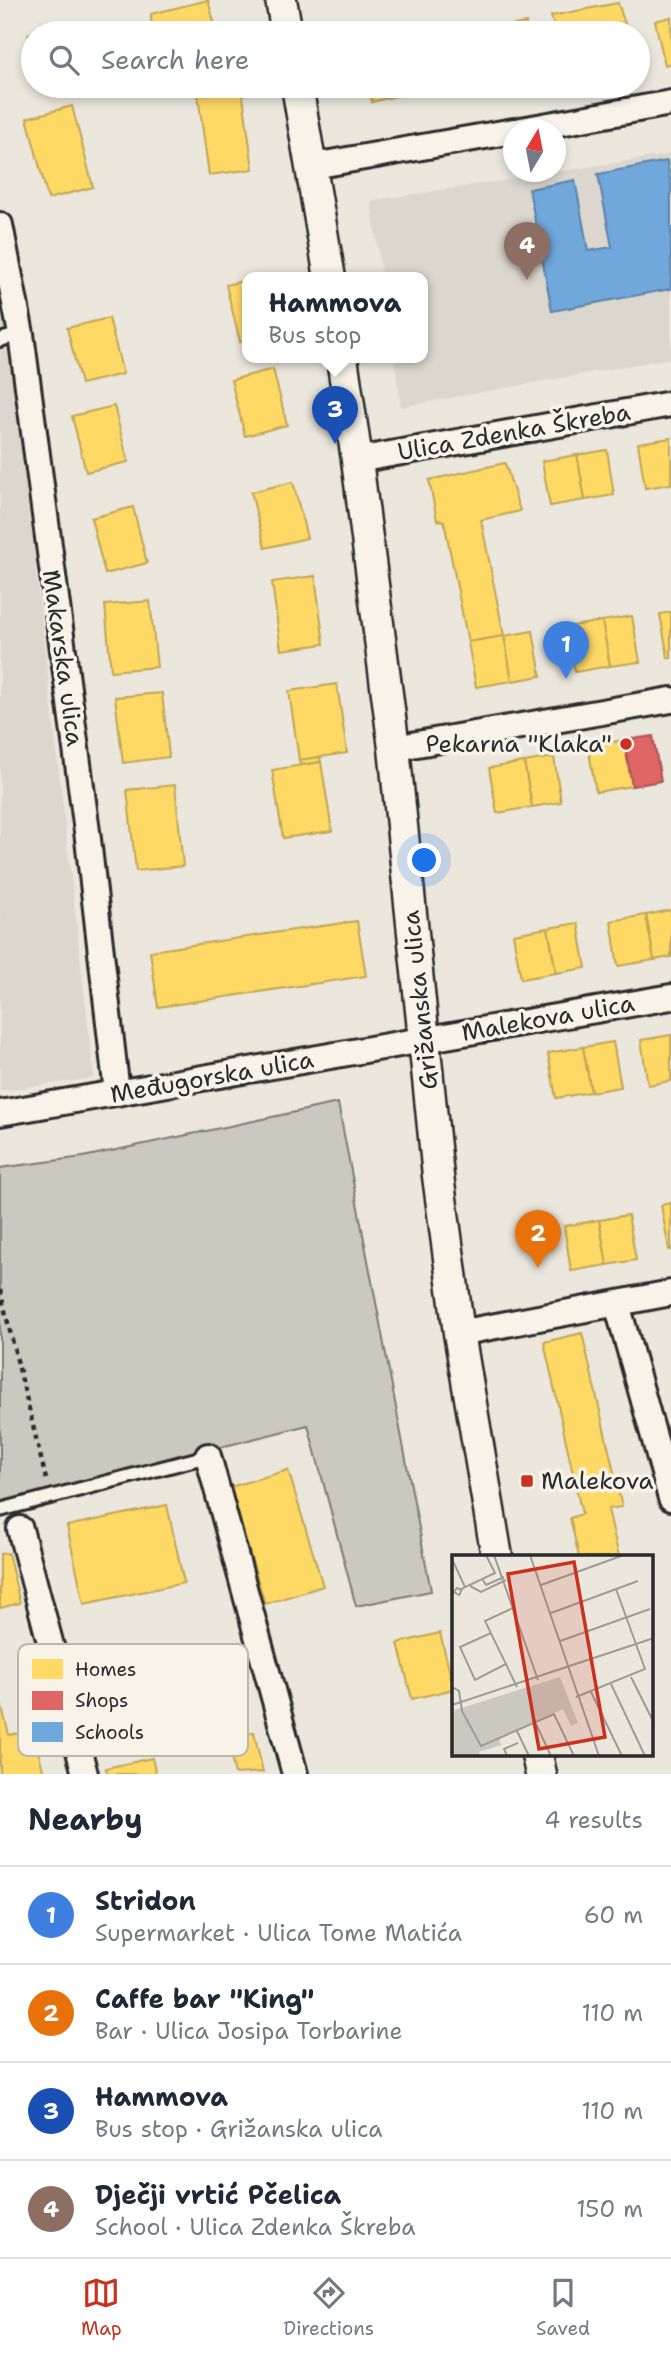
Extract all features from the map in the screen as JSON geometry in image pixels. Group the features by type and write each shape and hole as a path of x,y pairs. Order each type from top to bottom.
{"street":[{"path":"281,0 285,21"},
{"path":"300,98 329,272"},
{"path":"566,122 671,103"},
{"path":"313,166 503,133"},
{"name":"Makarska ulica","path":"1,232 11,337 88,839 117,1093"},
{"name":"Grižanska ulica","path":"343,363 358,460 394,748 438,1176 459,1333 497,1555"},
{"name":"Ulica Zdenka Škreba","path":"358,460 671,404"},
{"path":"394,748 671,700"},
{"name":"Malekova ulica","path":"425,1039 671,998"},
{"name":"Međugorska ulica","path":"0,1113 425,1039"},
{"path":"459,1333 671,1293"},
{"path":"617,1304 671,1498"},
{"path":"208,1457 295,1774"},
{"path":"20,1529 51,1644"},
{"path":"80,1756 85,1774"},
{"path":"537,1756 541,1774"}],"lane":[{"path":"0,1510 208,1457"}],"path":[{"path":"0,1290 44,1474"}],"shaded area":[{"path":"671,154 671,358 401,407 395,363 428,363 428,272 381,272 371,201 503,180 566,182 566,170"},
{"path":"0,257 94,1078 0,1091"},
{"path":"338,1103 431,1591 356,1606 308,1425 0,1503 0,1168 83,1157"}],"building: Homes":[{"path":"208,0 214,21 151,21 151,14"},
{"path":"618,3 624,21 552,21 551,16"},
{"path":"671,17 671,63 665,65 655,21"},
{"path":"198,98 243,98 253,169 209,175"},
{"path":"371,98 388,98 372,102"},
{"path":"72,106 93,187 48,199 27,118"},
{"path":"242,281 240,342 226,285"},
{"path":"109,318 123,374 81,384 67,328"},
{"path":"273,369 287,425 245,436 231,380"},
{"path":"114,406 128,462 86,472 72,416"},
{"path":"671,438 671,484 645,488 638,443"},
{"path":"607,450 614,495 585,500 577,455"},
{"path":"577,455 585,500 550,506 542,461"},
{"path":"505,463 520,511 481,520 504,636 468,642 444,521 437,520 429,480"},
{"path":"293,482 307,538 265,548 251,492"},
{"path":"133,507 147,563 105,574 91,518"},
{"path":"315,576 324,644 281,650 272,582"},
{"path":"150,601 157,667 111,671 105,605"},
{"path":"671,612 671,658 668,658 660,614"},
{"path":"632,616 640,662 610,666 602,621"},
{"path":"602,621 610,666 575,672 567,627"},
{"path":"533,631 541,676 512,681 504,636"},
{"path":"504,636 512,681 476,687 468,642"},
{"path":"337,684 347,753 299,760 289,691"},
{"path":"162,693 169,757 123,763 115,697"},
{"path":"624,740 632,786 596,792 588,746"},
{"path":"320,757 321,762 300,765 299,760"},
{"path":"554,757 561,802 532,807 524,762"},
{"path":"321,762 332,831 283,838 272,770"},
{"path":"524,762 532,807 497,813 489,768"},
{"path":"175,785 183,866 136,871 127,790"},
{"path":"671,910 671,957 654,960 646,915"},
{"path":"646,915 654,960 618,966 611,921"},
{"path":"357,921 366,976 158,1007 150,951"},
{"path":"578,923 586,968 556,973 548,928"},
{"path":"548,928 556,973 521,979 513,934"},
{"path":"671,1035 671,1081 648,1085 641,1040"},
{"path":"613,1042 621,1087 591,1092 583,1047"},
{"path":"583,1047 591,1092 556,1098 548,1053"},
{"path":"671,1203 671,1250 669,1250 661,1205"},
{"path":"628,1215 636,1260 607,1265 599,1220"},
{"path":"599,1220 607,1265 571,1271 564,1226"},
{"path":"582,1333 622,1507 608,1509 619,1555 579,1555 570,1518 582,1514 544,1342"},
{"path":"288,1470 323,1586 265,1604 230,1487"},
{"path":"167,1505 184,1583 84,1604 67,1526"},
{"path":"8,1553 20,1603 0,1608 0,1554"},
{"path":"440,1633 452,1689 412,1699 398,1643"},
{"path":"0,1700 9,1735 18,1733 18,1756 40,1756 44,1774 0,1774"},
{"path":"254,1732 263,1772 235,1774 231,1756 248,1756 248,1733"},
{"path":"152,1758 156,1774 107,1774 106,1768"}],"building: Shops":[{"path":"653,736 661,781 632,786 624,740"}],"building: Schools":[{"path":"667,161 671,184 671,289 552,311 529,189 575,180 588,251 612,247 598,174"}],"place":[{"name":"Dječji vrtić Pčelica","path":"527,280"},
{"name":"Hammova","path":"335,444"},
{"name":"Stridon","path":"566,679"},
{"name":"Pekarna \"Klaka\"","path":"626,744"},
{"name":"Caffe bar \"King\"","path":"538,1268"},
{"name":"Malekova","path":"527,1481"}]}
